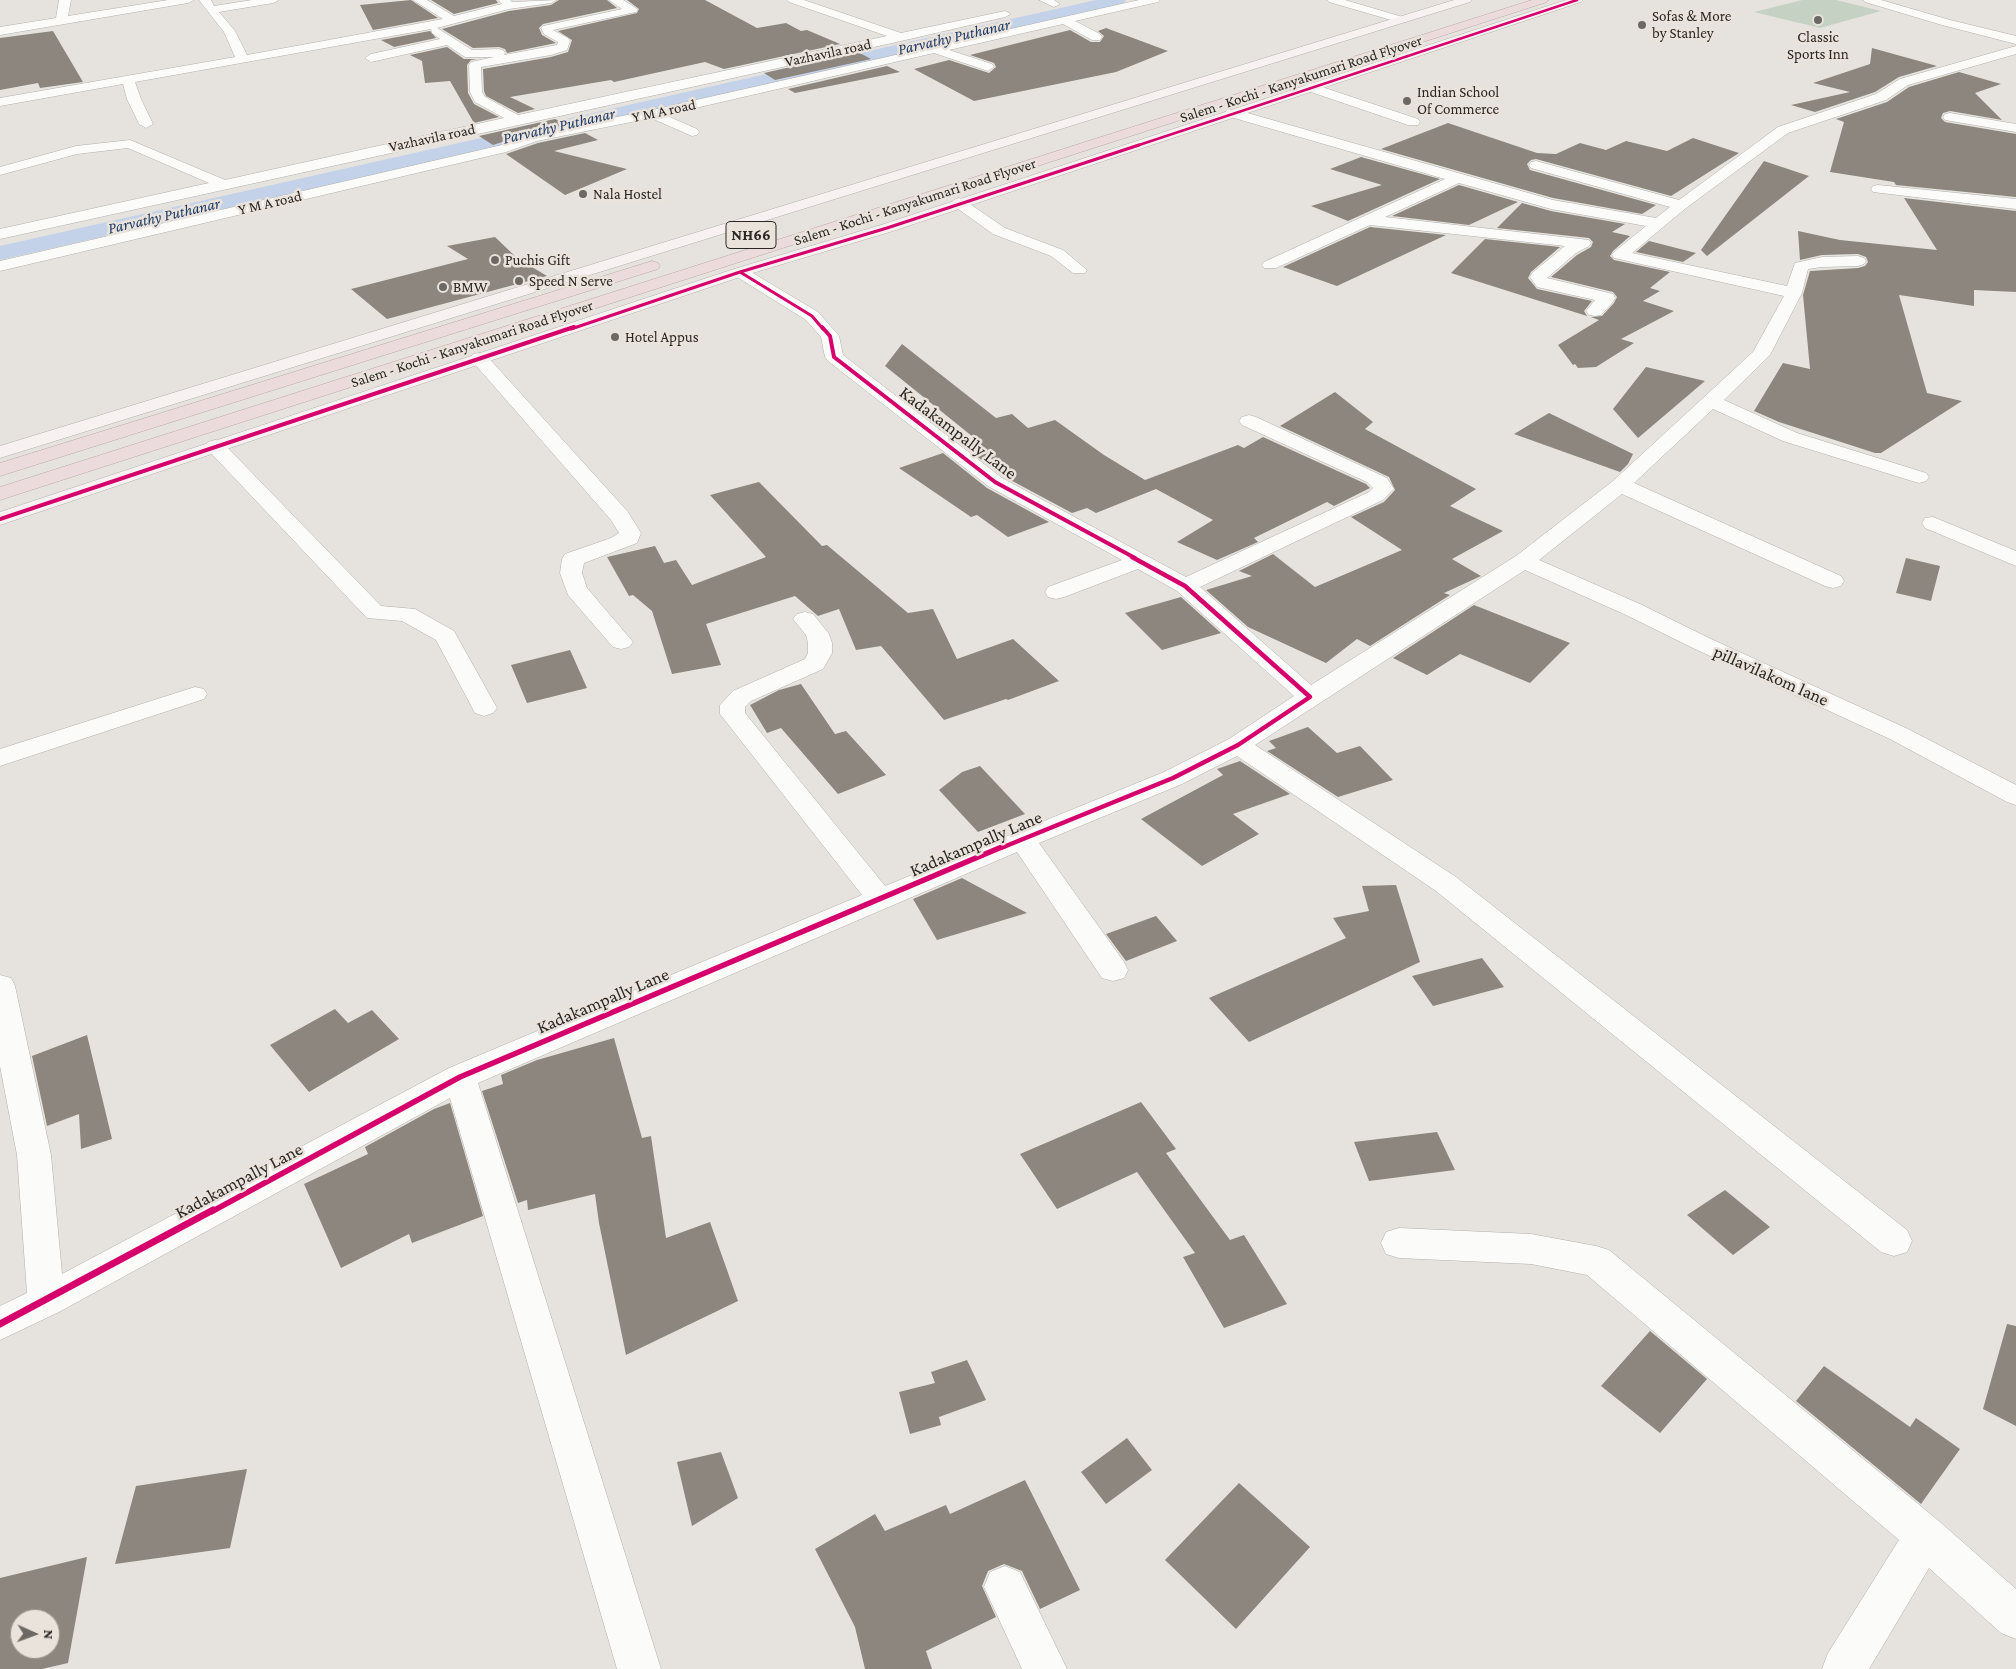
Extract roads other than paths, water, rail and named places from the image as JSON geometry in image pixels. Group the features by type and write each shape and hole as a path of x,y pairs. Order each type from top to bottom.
{"highway":[{"name":"Salem - Kochi - Kanyakumari Road Flyover","path":"0,470 1503,0"},
{"name":"Salem - Kochi - Kanyakumari Road Flyover","path":"0,494 1543,0"}],"street":[{"path":"61,21 65,0"},
{"path":"0,31 188,0"},
{"path":"208,5 274,0"},
{"path":"419,0 452,20"},
{"path":"0,102 430,26 506,3 551,0"},
{"path":"564,42 548,32 547,28 632,10 615,0"},
{"path":"793,0 902,37"},
{"path":"1045,4 1070,0"},
{"name":"Y M A road","path":"0,266 506,148 533,138 652,114 1154,0"},
{"path":"1333,0 1402,20"},
{"path":"0,452 1466,0"},
{"path":"0,518 740,272 887,228 1576,0"},
{"path":"1869,0 2015,42"},
{"path":"208,5 229,31 242,58"},
{"name":"Vazhavila road","path":"0,234 1016,12"},
{"path":"1064,20 1096,37"},
{"path":"430,26 469,54 511,52 540,48 577,38"},
{"path":"371,58 449,41"},
{"path":"516,120 480,99 476,92 475,65 551,51 563,47 564,42"},
{"path":"1620,255 1681,205 1783,130 1881,97 1904,82 2015,42"},
{"path":"936,50 988,67"},
{"path":"128,79 146,124"},
{"path":"1310,87 1413,122"},
{"path":"1232,113 1551,204 1608,216 1660,223"},
{"path":"652,114 692,132"},
{"path":"1950,117 2016,128"},
{"path":"0,171 76,150 130,144 223,184"},
{"path":"1536,165 1681,205"},
{"path":"1270,265 1458,178"},
{"path":"1878,189 2016,204"},
{"path":"959,203 999,231 1057,253 1079,270"},
{"path":"1369,220 1493,235 1583,243 1620,255 1794,293"},
{"path":"1583,243 1570,250 1538,277 1543,283 1607,298 1595,311"},
{"path":"1310,697 1524,561 1620,485 1761,355 1794,293 1801,266 1822,262 1858,260"},
{"name":"Kadakampally Lane","path":"0,1324 46,1301 460,1076 1173,778 1238,745 1310,697 1184,586 995,482 834,357 830,336 812,316 740,272"},
{"path":"479,358 620,517 630,533 629,538 619,543 573,559 571,572 576,590 621,642"},
{"path":"1711,401 1790,437 1919,477"},
{"path":"1184,586 1376,496 1384,489 1380,482 1374,478 1249,421"},
{"path":"215,446 376,613 408,614 446,636 484,708"},
{"path":"1620,485 1833,581"},
{"path":"1933,523 2016,560"},
{"path":"1056,592 1140,561"},
{"name":"pillavilakom lane","path":"1524,561 1632,608 1703,644 1899,734 2016,796"},
{"path":"805,619 817,634 820,643 820,653 814,664 742,696 732,705 733,714 880,899"},
{"path":"0,758 195,694"},
{"path":"1238,745 1446,884 1894,1241"},
{"path":"1022,840 1113,970"},
{"path":"0,986 34,1155 46,1301"},
{"path":"460,1076 639,1669"},
{"path":"1398,1243 1531,1249 1596,1261 1925,1536 2016,1618"},
{"path":"1844,1669 1925,1536"},
{"path":"1005,1587 1044,1669"}],"waterway":[{"name":"Parvathy Puthanar","path":"0,253 1118,0"}],"place":[{"name":"Classic Sports Inn","path":"1818,20"},
{"name":"Sofas & More by Stanley","path":"1642,25"},
{"name":"Indian School Of Commerce","path":"1407,101"},
{"name":"Nala Hostel","path":"583,194"},
{"name":"Puchis Gift","path":"495,260"},
{"name":"Speed N Serve","path":"519,281"},
{"name":"BMW","path":"443,287"},
{"name":"Hotel Appus","path":"615,337"}]}
